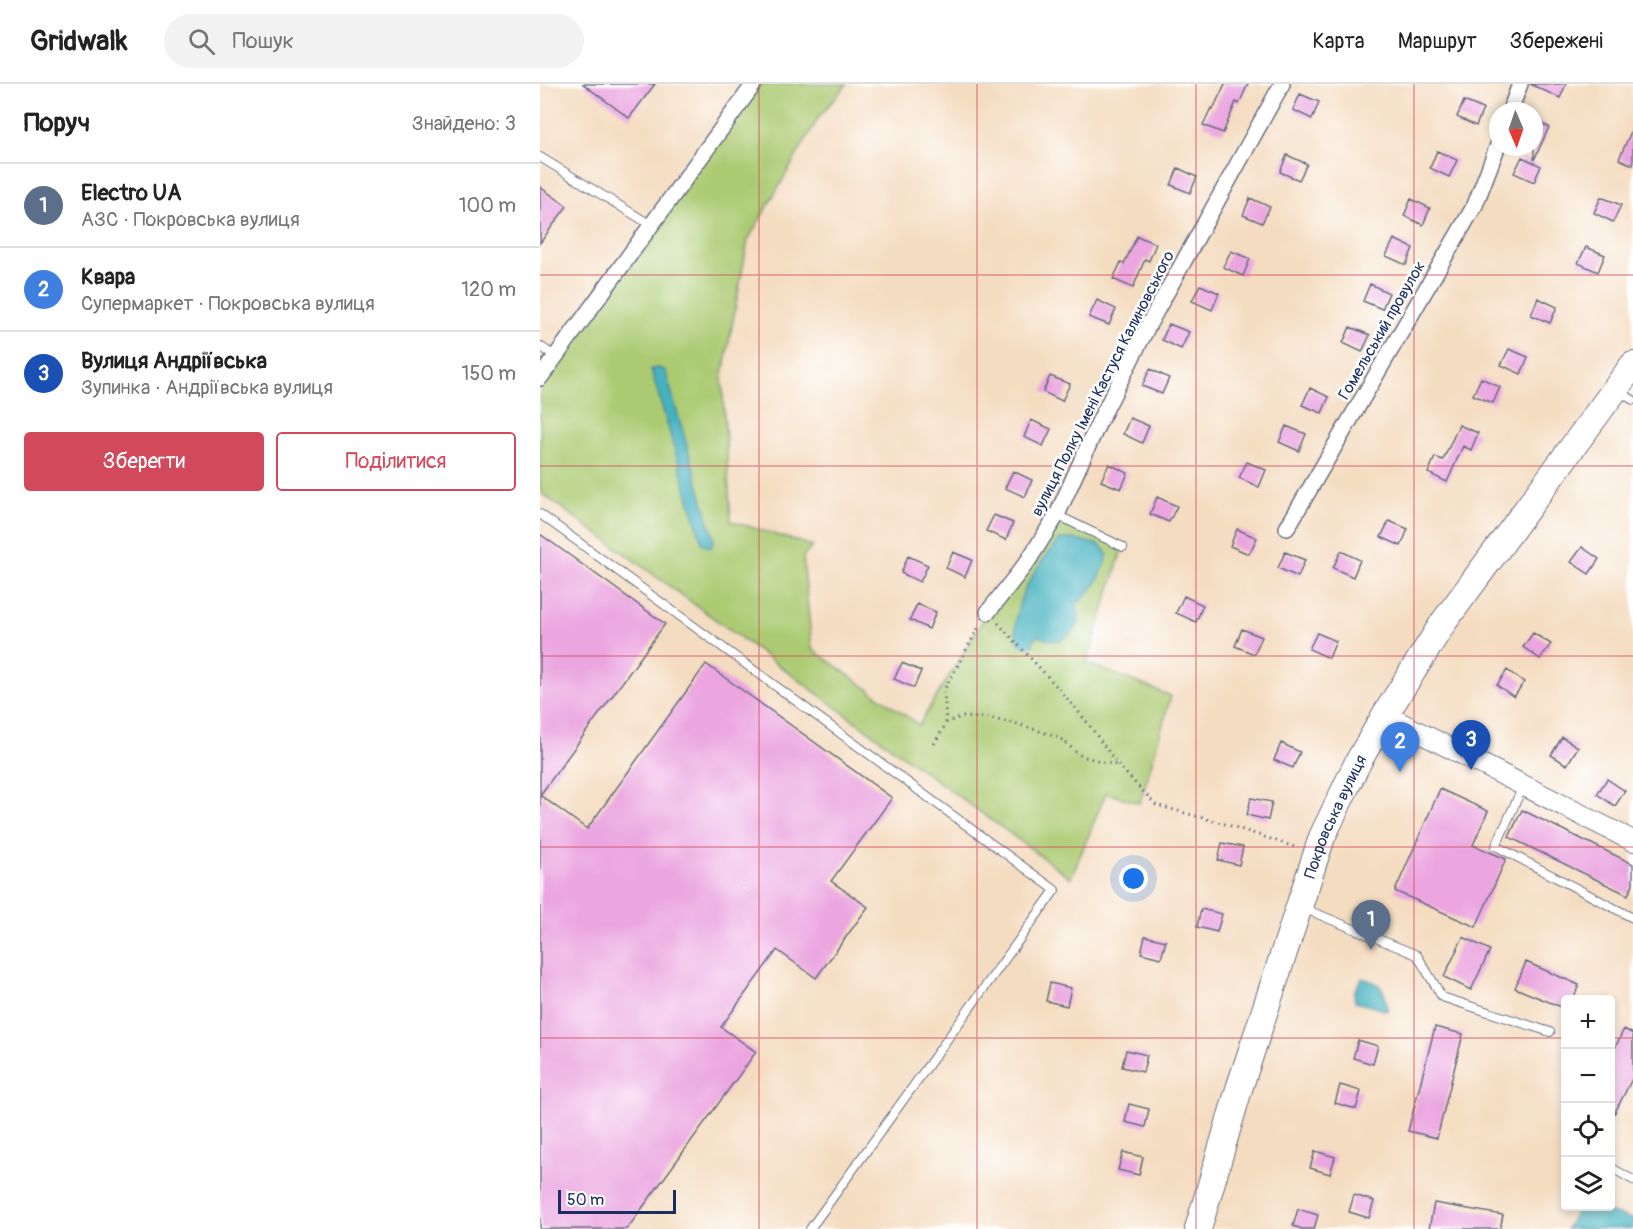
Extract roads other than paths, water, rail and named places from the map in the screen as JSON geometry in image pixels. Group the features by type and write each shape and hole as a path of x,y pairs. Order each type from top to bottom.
{"highway":[{"name":"Покровська вулиця","path":"1198,1229 1239,1089 1316,854 1358,762 1443,623 1624,394 1633,365"}],"street":[{"path":"540,378 754,84"},
{"name":"вулиця Полку Імені Кастуся Калиновського","path":"988,612 1028,561 1057,515 1098,424 1149,324 1282,84"},
{"path":"1513,102 1520,84"},
{"name":"Гомельський провулок","path":"1287,528 1474,206 1494,156"},
{"path":"1385,715 1633,841"}],"lane":[{"path":"540,157 651,225"},
{"path":"540,346 556,357"},
{"path":"540,514 1055,890 810,1229"},
{"path":"1057,515 1123,546"},
{"path":"1523,785 1496,846 1633,918"},
{"path":"1299,906 1417,955 1442,997 1550,1032"},
{"path":"1615,1169 1633,1180"}],"water":[{"path":"651,369 665,370 714,539 711,548 702,543"},
{"path":"1060,539 1073,539 1100,545 1108,555 1097,582 1077,603 1079,622 1070,633 1057,641 1038,636 1034,639 1033,646 1026,647 1018,642 1016,628 1020,600 1042,561"},
{"path":"1362,978 1375,983 1382,989 1388,1011 1355,1002 1354,992"},
{"path":"1576,1211 1603,1211 1633,1219 1633,1229 1566,1229"}],"place":[{"name":"Вулиця Андріївська","path":"1471,770"},
{"name":"Квара","path":"1400,772"},
{"name":"Electro UA","path":"1371,950"}]}
